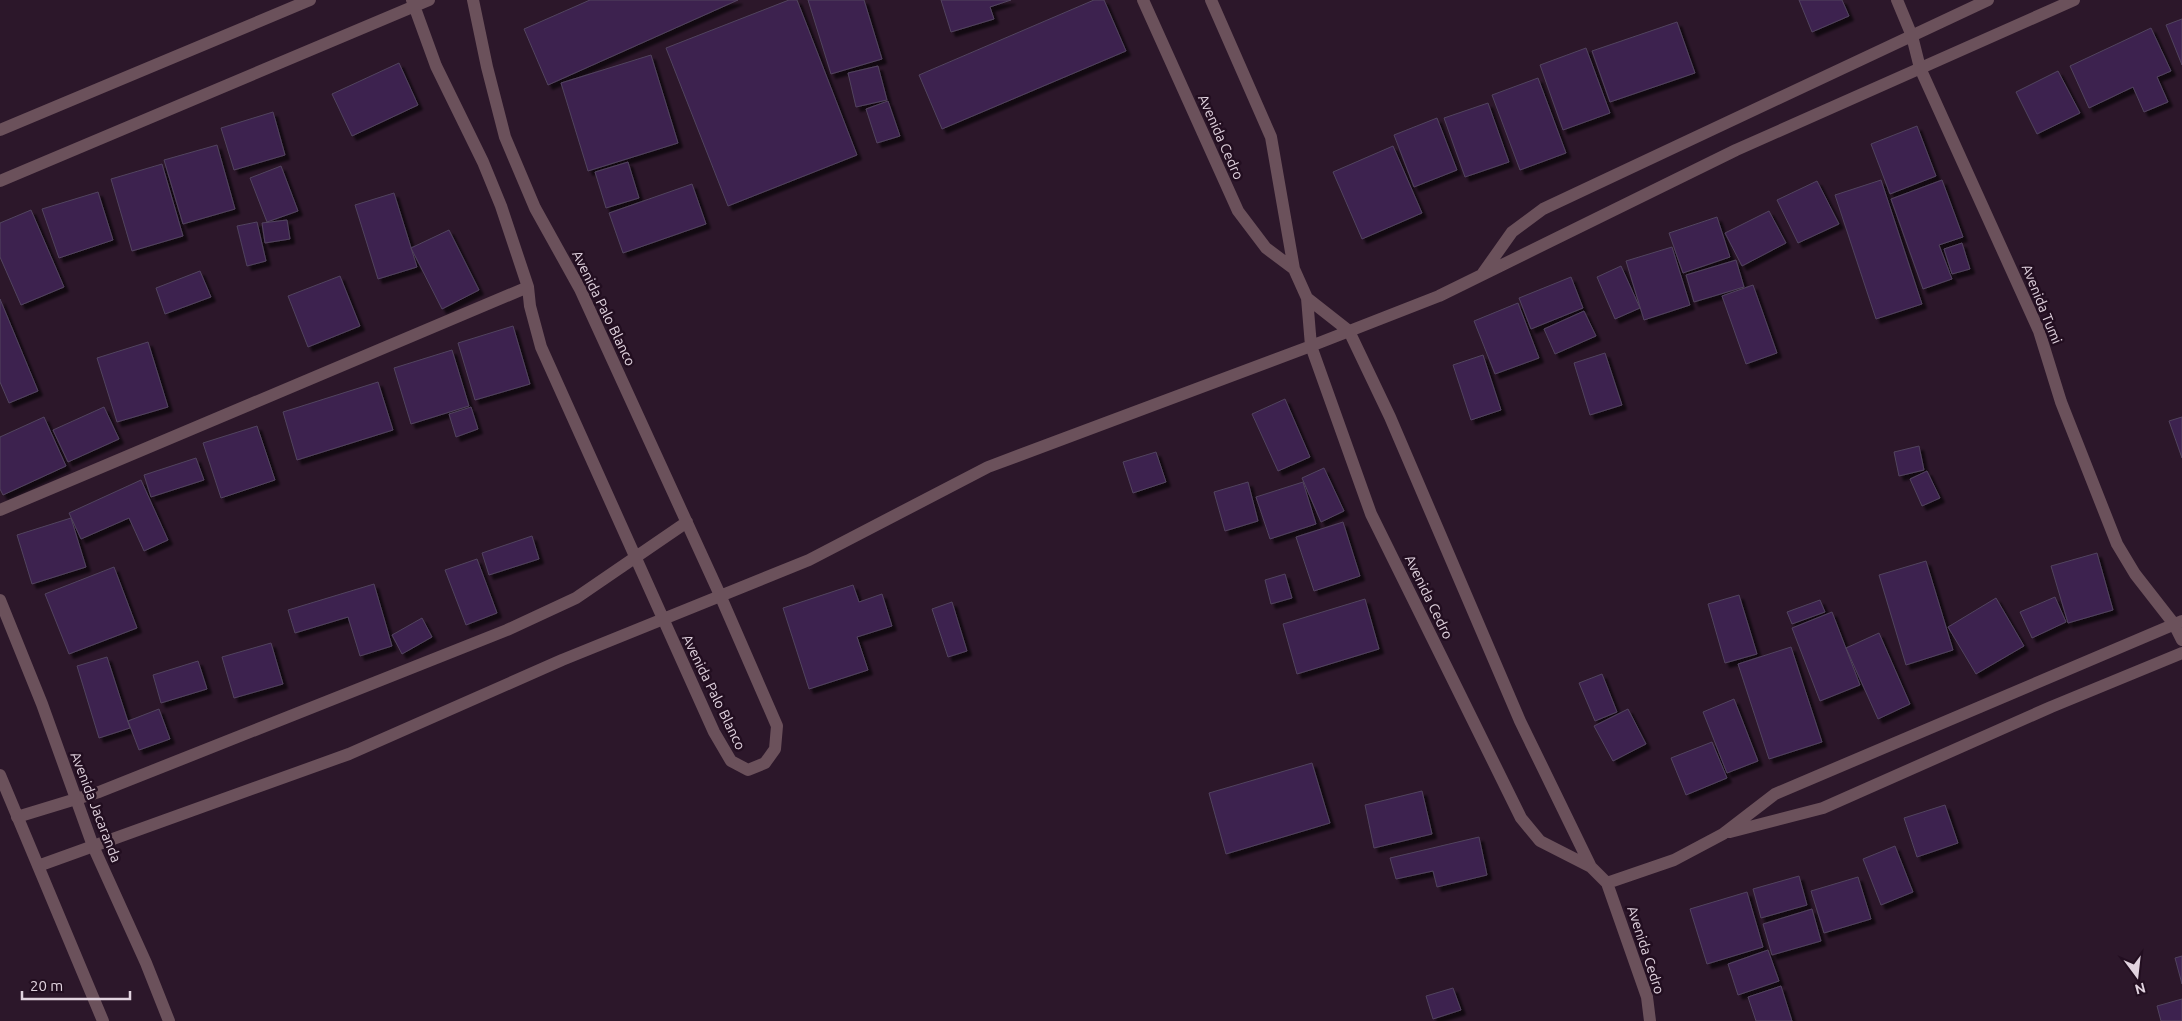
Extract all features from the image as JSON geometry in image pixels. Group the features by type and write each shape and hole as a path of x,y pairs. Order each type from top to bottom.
{"street":[{"path":"0,130 310,0"},
{"path":"0,181 413,3 429,0"},
{"name":"Avenida Palo Blanco","path":"413,3 436,66 483,162 528,287 530,306 542,347 718,739 731,761 748,770 765,763 775,749 777,726 720,595 580,289 536,208 505,137 486,67 474,0"},
{"name":"Avenida Cedro","path":"1143,0 1238,211 1266,248 1294,269"},
{"name":"Avenida Cedro","path":"1211,0 1271,137 1294,269 1306,298 1311,346 1371,514 1521,818 1540,841 1591,867 1607,883 1647,997 1650,1021"},
{"name":"Avenida Tumi","path":"1897,0 1912,36 1920,68 2039,331 2060,402 2117,544 2135,574 2178,623 2182,640"},
{"path":"1482,275 1512,232 1543,209 1988,0"},
{"path":"38,866 349,754 562,660 809,560 988,467 1439,296 1736,150 2074,0"},
{"path":"0,510 528,287"},
{"name":"Avenida Cedro","path":"1306,298 1349,331 1390,417 1520,721 1591,867"},
{"path":"18,817 99,792 507,630 576,598 687,522"},
{"name":"Avenida Jacaranda","path":"0,600 42,704 93,846 146,963 169,1021"},
{"path":"1607,883 1674,860 1723,834 1775,794 2178,623"},
{"path":"1723,834 1823,808 2051,707 2182,653"},
{"path":"0,775 103,1021"}],"building":[{"path":"590,0 738,0 548,85 524,29"},
{"path":"789,0 797,0 857,155 728,206 666,48"},
{"path":"808,0 864,0 882,59 831,74"},
{"path":"941,0 1011,0 990,7 994,19 951,32"},
{"path":"1094,0 1104,0 1126,51 942,129 919,75"},
{"path":"1799,0 1842,0 1849,16 1812,32"},
{"path":"2182,19 2182,65 2166,25"},
{"path":"1677,22 1695,73 1610,102 1592,51"},
{"path":"2151,28 2171,71 2157,77 2168,102 2144,112 2133,87 2089,108 2070,66"},
{"path":"1586,48 1610,113 1563,130 1540,65"},
{"path":"651,55 678,143 588,171 561,83"},
{"path":"399,63 418,105 352,136 332,94"},
{"path":"878,66 887,100 856,107 848,73"},
{"path":"2058,71 2080,113 2037,134 2016,92"},
{"path":"1538,78 1566,153 1520,170 1492,95"},
{"path":"888,101 900,136 877,143 866,109"},
{"path":"1488,103 1509,162 1465,177 1444,118"},
{"path":"273,112 285,155 234,170 221,128"},
{"path":"1437,118 1457,170 1414,187 1394,135"},
{"path":"1917,126 1936,176 1890,194 1871,144"},
{"path":"217,145 235,209 183,224 164,160"},
{"path":"1393,146 1422,213 1362,239 1333,172"},
{"path":"628,162 639,198 606,208 595,172"},
{"path":"162,164 183,236 132,251 111,179"},
{"path":"281,166 298,211 267,222 250,178"},
{"path":"1881,180 1922,304 1876,319 1835,195"},
{"path":"1942,180 1963,237 1939,245 1952,279 1923,289 1891,199"},
{"path":"1817,181 1839,224 1798,243 1777,200"},
{"path":"692,184 706,224 623,253 609,213"},
{"path":"98,192 113,240 59,258 42,209"},
{"path":"394,193 417,267 378,279 355,205"},
{"path":"31,210 64,287 21,305 0,257 0,223"},
{"path":"1769,211 1786,243 1742,266 1725,233"},
{"path":"1717,217 1730,257 1683,273 1669,233"},
{"path":"287,220 290,239 265,243 262,223"},
{"path":"257,222 266,261 247,266 237,226"},
{"path":"449,230 479,290 442,309 411,248"},
{"path":"1962,243 1970,269 1952,274 1944,249"},
{"path":"1672,247 1690,305 1644,320 1626,261"},
{"path":"1736,260 1744,287 1694,302 1686,275"},
{"path":"1621,266 1640,308 1615,319 1597,277"},
{"path":"200,271 211,297 165,314 156,288"},
{"path":"340,276 360,326 308,347 288,296"},
{"path":"1571,277 1583,308 1531,329 1519,298"},
{"path":"1753,285 1777,353 1746,364 1722,296"},
{"path":"0,299 38,391 9,403 0,382"},
{"path":"1518,303 1539,358 1495,374 1474,321"},
{"path":"1584,311 1596,336 1555,354 1544,329"},
{"path":"513,326 530,384 475,400 458,343"},
{"path":"148,342 168,407 117,422 97,358"},
{"path":"452,350 469,406 411,424 394,368"},
{"path":"1605,353 1622,405 1590,415 1574,363"},
{"path":"1483,355 1501,410 1471,420 1453,365"},
{"path":"378,382 393,430 297,460 283,412"},
{"path":"1285,399 1310,457 1278,471 1252,414"},
{"path":"104,407 119,439 68,462 53,430"},
{"path":"471,407 478,429 456,437 449,414"},
{"path":"44,417 66,466 3,495 0,489 0,437"},
{"path":"2182,417 2182,458 2169,421"},
{"path":"257,426 275,480 221,498 203,443"},
{"path":"1919,446 1924,470 1899,476 1894,452"},
{"path":"1156,452 1166,482 1133,493 1123,462"},
{"path":"196,458 204,480 151,497 144,475"},
{"path":"1324,468 1344,511 1321,522 1302,478"},
{"path":"1927,471 1940,498 1922,506 1910,479"},
{"path":"141,480 168,540 144,551 129,518 81,539 69,513"},
{"path":"1248,482 1258,521 1225,531 1214,492"},
{"path":"1303,482 1316,524 1270,539 1256,497"},
{"path":"71,518 86,567 32,584 17,535"},
{"path":"1343,522 1360,576 1314,591 1296,537"},
{"path":"532,536 539,559 489,575 482,553"},
{"path":"2097,553 2113,610 2068,623 2051,566"},
{"path":"477,559 497,613 466,625 445,570"},
{"path":"1926,561 1953,650 1906,665 1879,575"},
{"path":"114,567 137,628 69,654 45,594"},
{"path":"1285,574 1292,598 1271,604 1265,580"},
{"path":"374,584 392,646 360,656 348,617 295,633 288,610"},
{"path":"853,585 859,602 882,594 892,626 857,637 868,670 809,689 783,608"},
{"path":"1739,595 1757,654 1725,663 1708,604"},
{"path":"2055,597 2066,622 2032,638 2020,612"},
{"path":"1996,598 2024,646 1976,674 1948,627"},
{"path":"1365,599 1379,649 1297,674 1283,624"},
{"path":"1820,600 1825,612 1792,624 1787,612"},
{"path":"952,602 967,651 948,657 932,609"},
{"path":"1832,612 1860,685 1820,701 1792,628"},
{"path":"422,618 432,637 402,654 392,635"},
{"path":"1879,633 1910,704 1878,719 1846,648"},
{"path":"271,643 283,684 234,698 222,657"},
{"path":"1791,647 1822,742 1769,759 1738,664"},
{"path":"107,657 130,728 99,738 77,666"},
{"path":"198,661 207,689 161,703 153,675"},
{"path":"1602,674 1617,712 1595,721 1579,683"},
{"path":"1734,699 1758,761 1727,773 1703,712"},
{"path":"159,709 170,739 139,750 128,721"},
{"path":"1628,709 1646,744 1613,761 1594,726"},
{"path":"1712,742 1727,778 1686,795 1671,758"},
{"path":"1312,763 1330,823 1226,854 1209,793"},
{"path":"1422,791 1432,834 1374,848 1365,805"},
{"path":"1945,805 1958,843 1917,857 1904,818"},
{"path":"1479,837 1487,875 1437,887 1433,871 1396,879 1390,858"},
{"path":"1895,846 1913,892 1881,905 1863,859"},
{"path":"1799,876 1807,905 1761,918 1753,889"},
{"path":"1858,877 1871,919 1824,933 1811,891"},
{"path":"1747,892 1763,947 1707,964 1690,909"},
{"path":"1812,909 1821,941 1772,955 1763,924"},
{"path":"1768,950 1779,981 1738,995 1728,964"},
{"path":"2182,956 2182,984 2175,958"},
{"path":"1781,986 1792,1021 1756,1021 1748,997"},
{"path":"1453,988 1461,1010 1433,1019 1426,996"},
{"path":"2182,999 2182,1021 2161,1021 2157,1006"}]}
